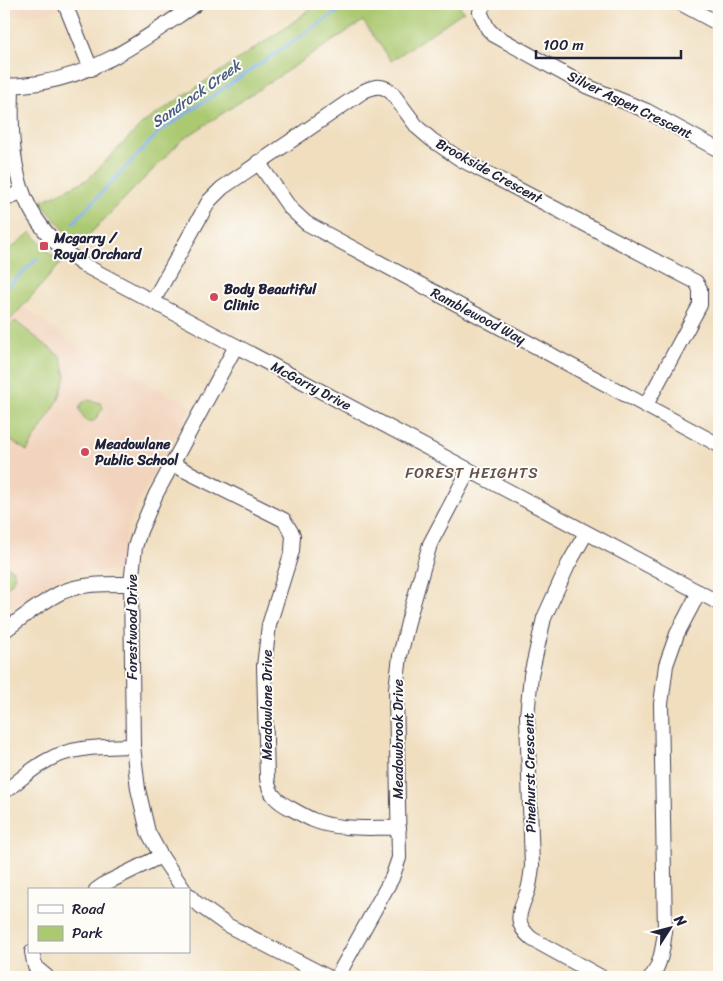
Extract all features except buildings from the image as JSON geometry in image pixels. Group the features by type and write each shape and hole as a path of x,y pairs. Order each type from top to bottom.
{"street":[{"path":"65,4 92,69"},
{"path":"8,85 57,80 92,69 130,48 196,4"},
{"name":"Silver Aspen Crescent","path":"484,4 480,12 488,29 494,35 586,86 648,111 719,150"},
{"path":"682,4 719,24"},
{"name":"McGarry Drive","path":"8,85 15,164 22,191 32,214 45,233 66,253 82,264 719,603"},
{"name":"Brookside Crescent","path":"153,301 209,201 222,188 364,92 379,86 387,88 418,128 460,159 696,282 700,289 700,305 646,405"},
{"name":"Ramblewood Way","path":"258,162 290,208 306,224 719,445"},
{"path":"4,200 22,191"},
{"name":"Forestwood Drive","path":"183,888 160,856 148,832 138,789 133,746 131,584 134,554 140,531 156,494 236,346"},
{"name":"Meadowlane Drive","path":"172,464 284,520 293,535 292,551 269,625 264,666 267,778 272,795 279,802 315,821 337,826 399,828"},
{"name":"Meadowbrook Drive","path":"337,977 392,878 399,858 396,689 400,656 430,544 469,470"},
{"name":"Pinehurst Crescent","path":"586,533 568,565 544,618 531,675 527,716 532,866 530,881 519,915 520,925 532,939 601,977"},
{"path":"4,631 46,600 63,591 86,585 131,584"},
{"path":"651,977 659,962 664,946 665,930 661,704 666,665 698,592"},
{"path":"4,792 48,760 62,754 81,749 133,746"},
{"path":"99,888 160,856"},
{"path":"190,896 195,902 227,925 328,977"},
{"path":"32,954 35,967 47,977"}],"shaded area":[{"path":"4,4 57,4 59,10 7,18 4,17"},
{"name":"Meadowlane Public School","path":"22,305 67,339 191,406 140,498 129,523 119,571 85,572 67,575 50,582 4,613 4,327"}],"green space":[{"path":"317,4 456,4 464,11 391,61 363,21 182,140 78,246 40,202 88,179 143,123 285,28"},
{"path":"31,232 50,254 62,262 4,327 4,254"},
{"path":"15,321 61,357 66,376 59,399 27,451 4,436 4,333"},
{"path":"88,400 101,403 103,408 94,421 86,421 79,409 82,403"},
{"path":"4,564 13,570 15,576 11,584 4,589"}],"waterway":[{"name":"Sandrock Creek","path":"73,223 160,131 349,4"},
{"name":"Sandrock Creek","path":"4,290 38,258"}],"place":[{"name":"Mcgarry / Royal Orchard","path":"44,246"},
{"name":"Body Beautiful Clinic","path":"214,297"},
{"name":"Meadowlane Public School","path":"85,452"}],"district":[{"name":"FOREST HEIGHTS","path":"472,473"}]}
